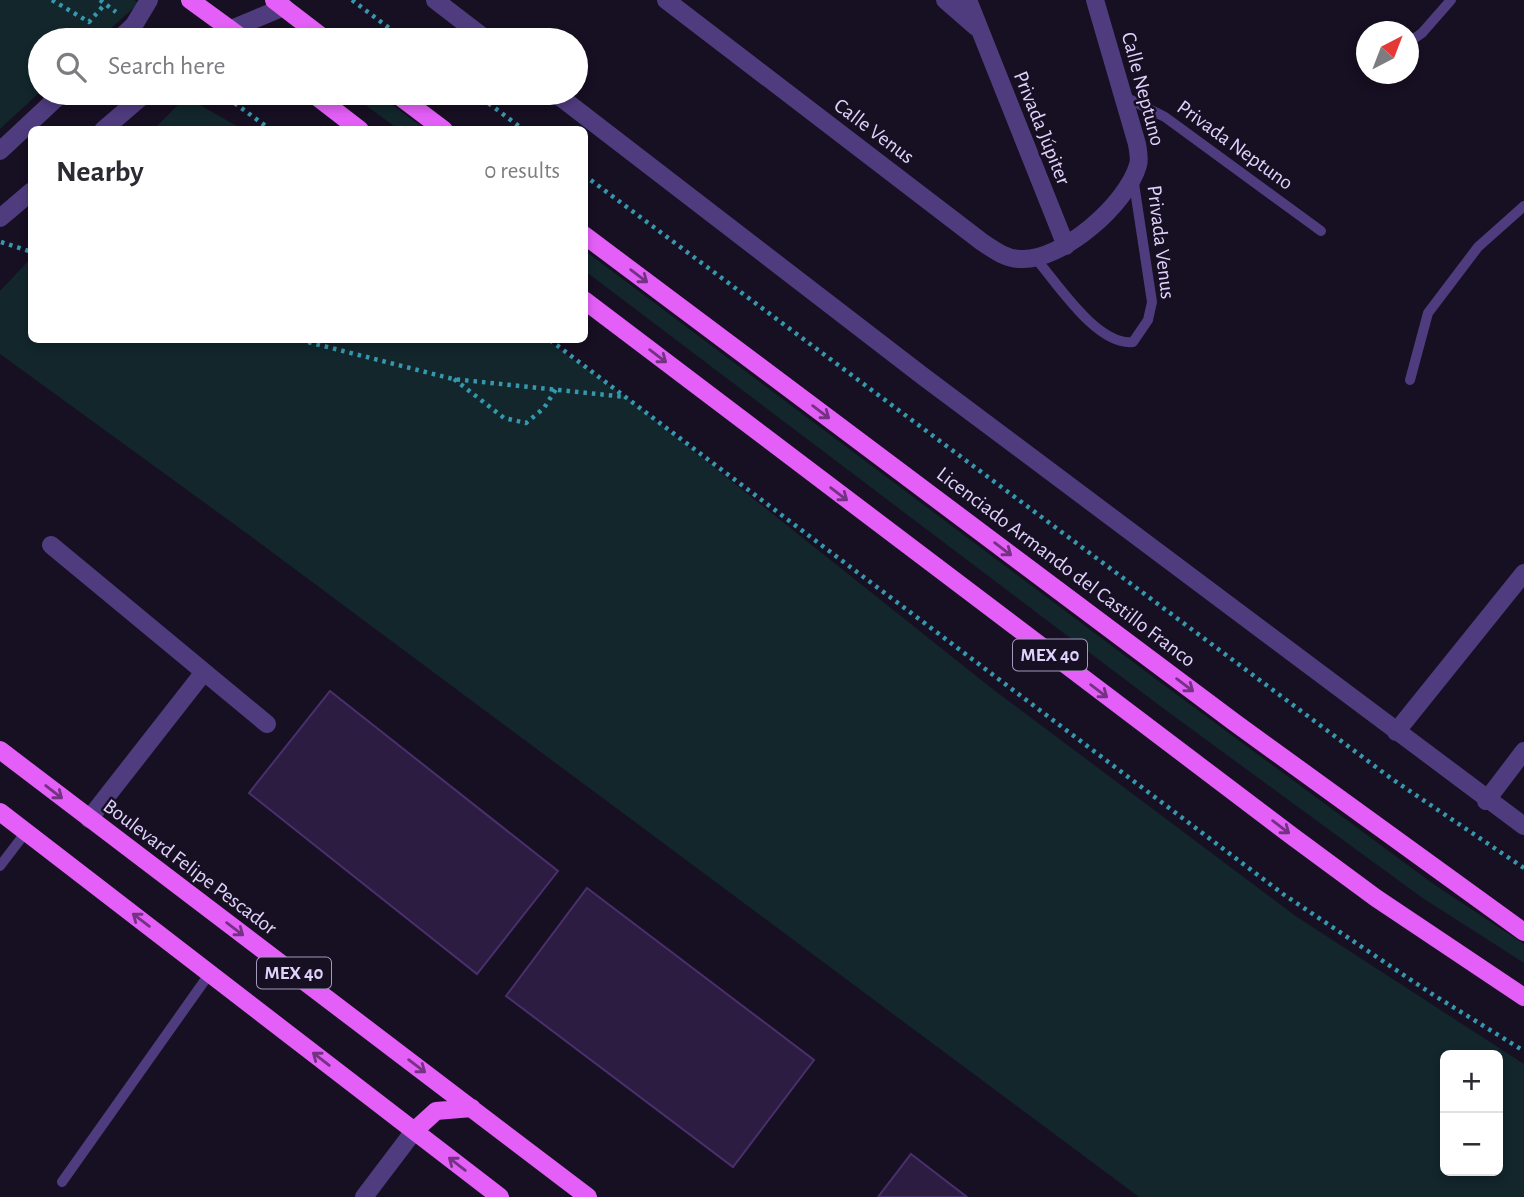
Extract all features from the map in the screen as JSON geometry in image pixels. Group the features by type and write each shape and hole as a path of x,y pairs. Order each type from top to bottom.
{"main road":[{"path":"190,0 229,28"},
{"path":"279,4 310,28"},
{"path":"328,105 355,126"},
{"path":"411,105 439,126"},
{"name":"Licenciado Armando del Castillo Franco","path":"588,238 1234,722 1524,932"},
{"name":"MEX 40","path":"588,303 1292,836 1376,898 1524,997"},
{"name":"Boulevard Felipe Pescador","path":"0,750 588,1197"},
{"name":"MEX 40","path":"0,812 500,1197"},
{"path":"414,1130 436,1111 472,1108"}],"street":[{"path":"130,28 149,0"},
{"path":"435,0 471,28"},
{"name":"Calle Venus","path":"666,0 1000,254 1018,260 1036,258 1066,246"},
{"name":"Privada Júpiter","path":"945,0 976,27"},
{"name":"Privada Júpiter","path":"968,0 976,27 1066,246"},
{"name":"Calle Neptuno","path":"1066,246 1102,217 1133,177 1139,163 1137,144 1095,0"},
{"path":"232,28 279,4"},
{"path":"0,151 49,105"},
{"path":"108,126 132,105"},
{"path":"571,105 924,377 1524,827"},
{"path":"0,218 28,194"},
{"path":"51,545 267,724"},
{"path":"1396,732 1524,573"},
{"path":"89,819 204,672"},
{"path":"1486,801 1524,751"},
{"path":"364,1197 414,1130"}],"lane":[{"path":"1419,35 1451,0"},
{"name":"Privada Neptuno","path":"1123,96 1165,117 1321,231"},
{"name":"Privada Venus","path":"1036,258 1099,331 1114,341 1133,342 1148,320 1153,302 1133,177"},
{"path":"1410,380 1428,313 1478,247 1524,206"},
{"path":"0,866 26,832"},
{"path":"62,1182 210,973"}],"path":[{"path":"52,0 89,22 105,4"},
{"path":"352,0 389,28"},
{"path":"237,105 266,126"},
{"path":"491,105 519,126"},
{"path":"588,178 1392,779 1524,868"},
{"path":"0,241 28,251"},
{"path":"312,343 453,379 626,397"},
{"path":"554,343 1283,894 1432,995 1524,1051"},
{"path":"453,379 478,401 504,418 526,423 544,408 556,389"}],"shaded area":[{"path":"0,0 134,0 139,3 111,28 28,28 28,103 0,129"},
{"path":"178,105 200,105 237,126 157,126"},
{"path":"365,105 392,105 421,126 394,126"},
{"path":"588,253 1432,883 1524,944 1524,963 1421,897 1160,706 588,273"},
{"path":"28,261 28,343 551,343 626,397 990,687 1297,917 1502,1050 1440,1050 1440,1176 1503,1176 1503,1050 1524,1064 1524,1197 1139,1197 253,538 0,354 0,291"}],"building":[{"path":"330,691 558,871 477,974 249,793"},
{"path":"587,888 814,1060 733,1167 506,996"},
{"path":"911,1154 967,1197 878,1197"}]}
